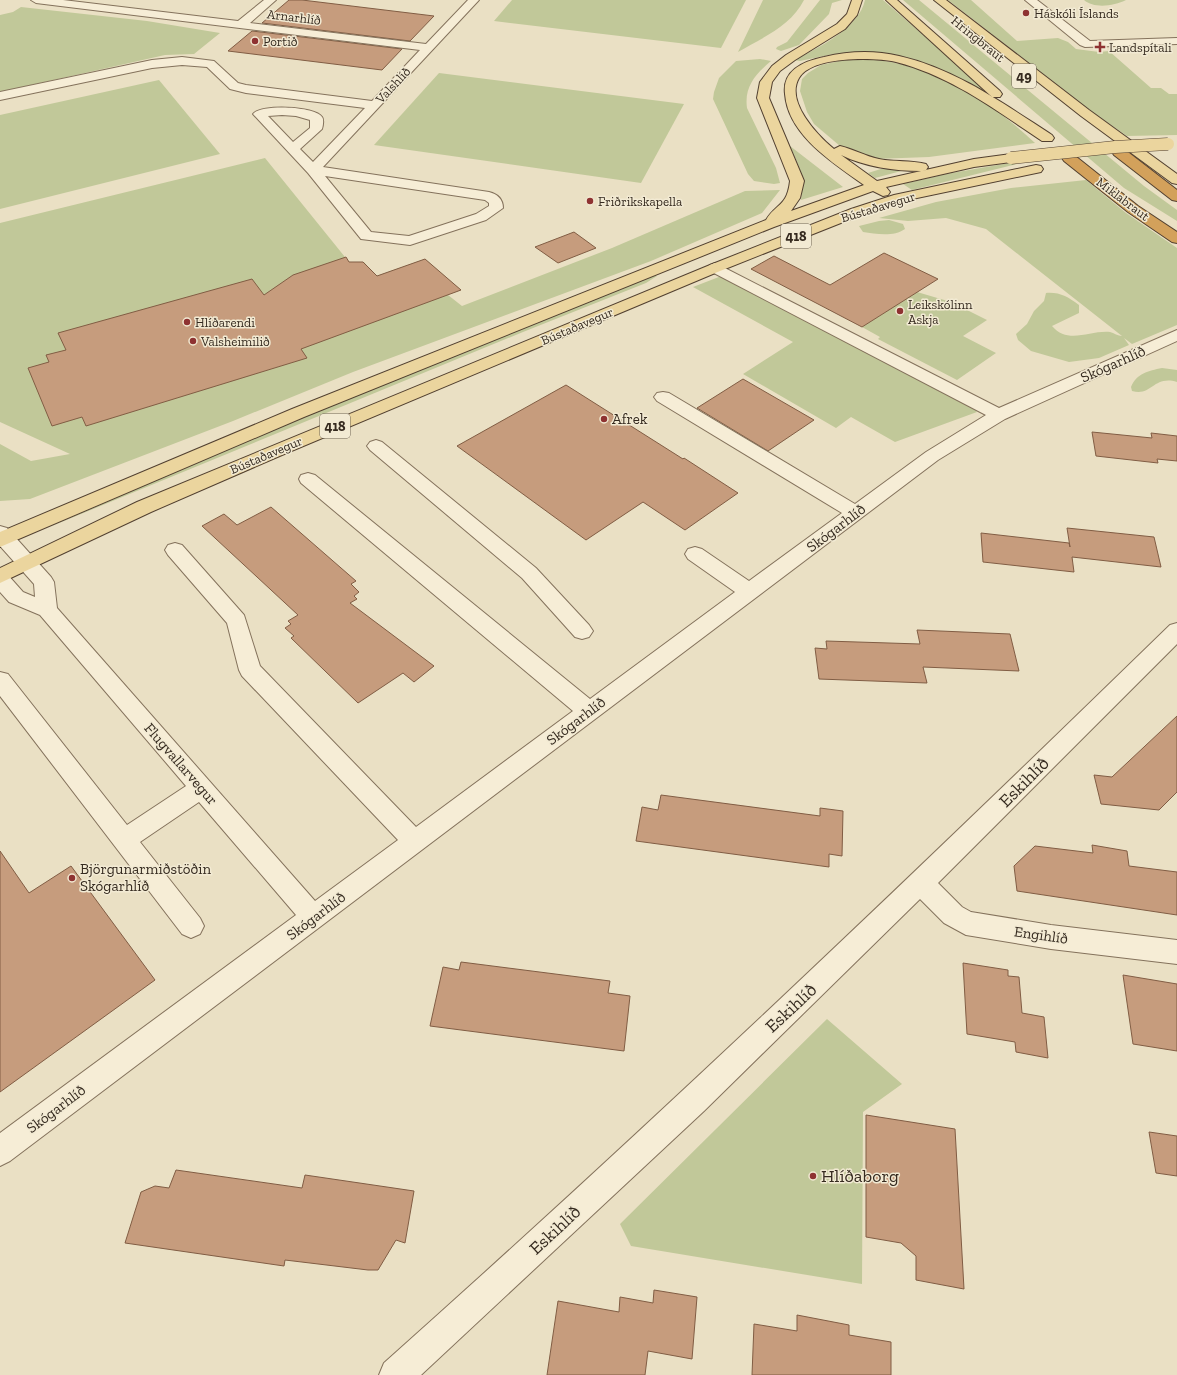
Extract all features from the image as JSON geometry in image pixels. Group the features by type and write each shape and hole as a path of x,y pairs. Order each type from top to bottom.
{"highway":[{"name":"49","path":"1119,152 1177,197"},
{"name":"Miklabraut","path":"1069,158 1133,209 1177,239"}],"main road":[{"path":"769,224 784,211 790,203 795,195 797,181 763,98 762,88 766,78 780,64 817,43 846,21 856,5 857,0"},
{"name":"Hringbraut","path":"890,0 1069,158"},
{"name":"Hringbraut","path":"930,0 1119,152"},
{"path":"939,0 1086,113 1177,180"},
{"path":"894,200 824,148 804,126 794,109 789,95 790,82 795,74 812,63 840,56 867,55 897,59 926,67 952,78 1047,138"},
{"path":"773,121 795,142"},
{"path":"804,126 838,149 853,157 872,162 911,167 936,167 974,163"},
{"name":"Bústaðavegur","path":"1,537 298,412 478,342 769,224 852,187 874,186 974,163 1011,158 1115,147 1172,144"},
{"name":"Bústaðavegur","path":"0,576 144,507 715,268 877,204 1036,169 1119,159 1177,156"},
{"path":"852,187 877,204"}],"street":[{"name":"Arnarhlíð","path":"36,0 242,24 428,48"},
{"name":"Arnarhlíð","path":"124,0 438,38"},
{"path":"242,24 271,0"},
{"name":"Valshlíð","path":"313,170 474,0"},
{"path":"1030,0 1084,43 1089,45 1098,46 1177,41"},
{"path":"0,96 152,64 191,61 210,64 234,86 246,89 375,105"},
{"path":"294,148 366,236 410,241 481,217 496,208 496,202 489,196 313,170"},
{"path":"715,268 999,415"},
{"name":"Skógarhlíð","path":"0,1151 932,456 999,415 1177,335"},
{"path":"663,398 856,513"},
{"path":"376,446 529,573 582,631"},
{"path":"308,479 589,712"},
{"path":"1,537 44,582 47,610"},
{"path":"175,550 236,620 250,670 414,842"},
{"path":"695,554 750,592"},
{"name":"Flugvallarvegur","path":"0,580 16,598 47,610 314,918"},
{"name":"Eskihlíð","path":"396,1375 536,1248 921,883 1177,631"},
{"path":"0,680 192,926"},
{"path":"124,840 202,788"},
{"name":"Engihlíð","path":"921,883 953,915 966,923 1051,937 1177,952"}],"green space":[{"path":"512,0 746,0 721,48 494,21"},
{"path":"763,0 804,0 792,17 784,24 738,52"},
{"path":"820,0 842,0 832,3 829,14 799,45 781,51 776,49 787,42"},
{"path":"865,0 883,0 1005,106 929,65 900,56 855,53 833,54 800,61 794,60 814,50 846,28 855,20"},
{"path":"903,0 919,0 1144,186 1177,210 1177,221 1124,188"},
{"path":"948,0 971,0 1017,41 1058,38 1068,42 1076,49 1099,52 1109,51 1151,88 1161,88 1169,94 1177,94 1177,135 1127,136 1095,114"},
{"path":"1084,0 1126,0 1116,4 1099,6 1088,3"},
{"path":"21,7 147,21 220,33 194,54 165,55 0,92 0,15 13,12"},
{"path":"760,59 771,61 752,81 747,93 747,108 776,168 780,183 774,184 754,181 748,174 713,99 719,78 736,61"},
{"path":"870,59 916,69 959,87 999,113 1035,143 929,157 875,159 840,146 814,124 807,112 800,91 802,79 808,73 821,65 844,60"},
{"path":"439,73 684,104 641,183 374,145"},
{"path":"159,80 220,154 0,209 0,115"},
{"path":"790,146 843,187 801,200 802,178"},
{"name":"Hlíðarendi","path":"265,158 349,262 364,262 369,268 341,277 348,286 425,259 461,290 448,295 462,306 612,248 745,191 780,190 762,213 651,261 353,372 233,421 30,499 0,501 0,444 31,461 70,454 0,422 0,223"},
{"path":"1015,162 1017,164 912,190 903,184 946,174"},
{"path":"884,168 905,170 875,178 868,173"},
{"path":"1086,180 1126,213 1177,248 1177,325 1132,344 1124,338 1129,345 1099,358 1069,362 1031,351 1018,340 1016,334 1027,324 1034,311 1044,301 1046,293 1056,293 1079,305 1079,313 1052,326 1058,332 1072,336 1110,332 1122,336 986,229 946,218 908,221 879,218 936,202 1011,188"},
{"path":"889,220 903,224 905,229 896,233 879,234 863,232 859,226 879,221"},
{"path":"652,273 657,276 646,283 523,332 47,528 229,449 309,411"},
{"path":"724,275 974,409 977,412 895,442 851,417 836,428 743,374 793,342 693,287"},
{"path":"917,292 951,302 987,320 963,336 996,353 957,380 878,339 880,337 862,327"},
{"path":"1162,368 1177,370 1177,382 1163,381 1144,391 1132,391 1131,387 1136,379 1144,373"},
{"name":"Hlíðaborg","path":"827,1019 902,1084 863,1112 862,1284 631,1246 620,1224"}],"building":[{"path":"289,0 302,0 434,16 410,41 262,23"},
{"path":"252,31 402,49 382,70 228,51"},
{"path":"574,232 596,248 558,263 535,247"},
{"path":"884,253 938,279 862,327 751,269 774,256 830,285"},
{"name":"Valsheimilið","path":"346,257 349,262 363,262 377,276 425,259 461,290 301,349 307,358 86,426 82,417 52,426 28,368 49,362 46,355 66,350 58,333 252,279 264,295 293,275"},
{"path":"743,379 814,420 768,451 697,408"},
{"path":"566,385 738,493 685,530 643,502 586,540 457,446"},
{"path":"1092,432 1152,438 1151,433 1177,436 1177,461 1157,459 1158,463 1096,456"},
{"path":"271,507 356,581 351,584 359,592 354,596 357,599 350,603 434,666 414,682 403,673 358,703 291,638 294,636 285,628 291,624 288,621 298,615 202,526 224,514 237,525"},
{"path":"1067,528 1154,537 1161,567 1072,557 1074,572 983,562 981,533 1069,543 1070,547"},
{"path":"917,630 1010,634 1019,671 923,667 927,683 819,679 815,648 827,649 826,641 920,644"},
{"path":"1177,716 1177,792 1159,810 1101,804 1094,775 1112,777"},
{"path":"661,795 820,816 820,808 843,811 842,856 829,854 829,867 636,841 642,807 658,810"},
{"path":"1092,845 1127,851 1129,866 1177,872 1177,915 1017,891 1014,866 1035,846 1093,853"},
{"path":"0,851 29,893 71,866 155,980 0,1092"},
{"path":"461,962 610,981 608,993 630,996 624,1051 430,1026 443,967 459,970"},
{"path":"963,963 1008,970 1008,976 1019,977 1022,1013 1044,1017 1048,1058 1016,1052 1015,1042 967,1034"},
{"path":"1123,975 1177,984 1177,1051 1133,1044"},
{"path":"866,1115 955,1129 964,1289 916,1280 916,1256 901,1243 866,1237"},
{"path":"1149,1132 1177,1136 1177,1176 1156,1173"},
{"path":"176,1170 302,1188 305,1175 414,1191 405,1243 396,1240 378,1270 368,1270 285,1260 284,1266 125,1243 141,1192 155,1186 169,1188"},
{"path":"654,1290 697,1297 692,1359 648,1351 645,1375 547,1375 558,1301 619,1312 620,1297 653,1303"},
{"path":"797,1315 849,1325 849,1335 891,1342 891,1375 752,1375 754,1324 797,1331"}],"place":[{"name":"Háskóli Íslands","path":"1026,13"},
{"name":"Portið","path":"255,41"},
{"name":"Landspítali","path":"1100,47"},
{"name":"Friðrikskapella","path":"590,201"},
{"name":"Leikskólinn Askja","path":"900,311"},
{"name":"Hlíðarendi","path":"187,322"},
{"name":"Valsheimilið","path":"193,341"},
{"name":"Afrek","path":"604,419"},
{"name":"Björgunarmiðstöðin Skógarhlíð","path":"72,878"},
{"name":"Hlíðaborg","path":"813,1176"}]}
